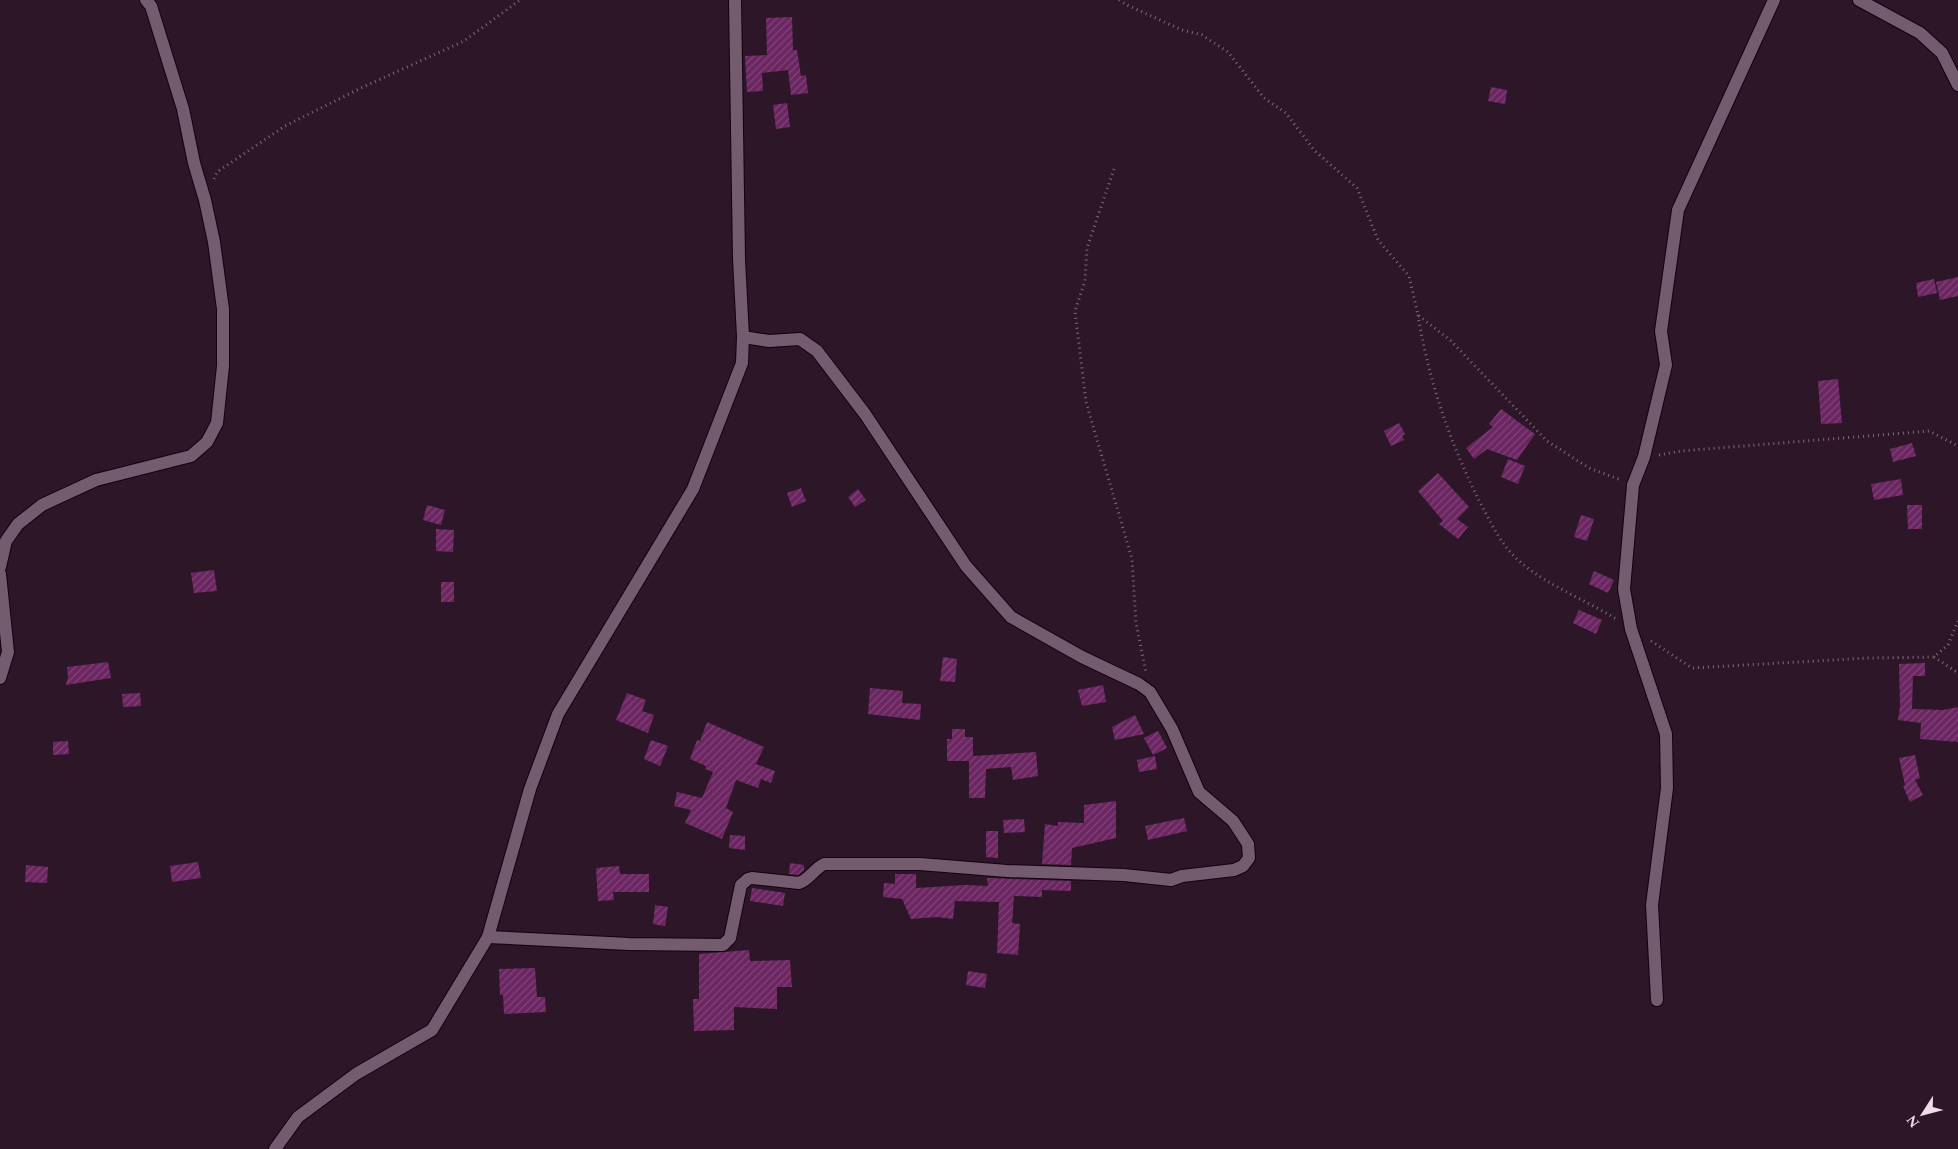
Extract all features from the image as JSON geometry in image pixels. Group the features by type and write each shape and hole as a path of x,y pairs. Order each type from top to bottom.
{"street":[{"path":"0,567 6,541 18,524 42,505 96,480 191,456 207,442 216,423 224,366 223,309 214,242 206,200 194,163 183,109 151,6 146,0"},
{"path":"275,1149 298,1117 356,1074 432,1030 488,937 530,788 558,714 694,489 742,363 743,337 739,258 735,0"},
{"path":"1658,1000 1652,905 1667,788 1666,734 1631,629 1624,588 1633,485 1644,457 1666,365 1661,331 1678,210 1774,0"},
{"path":"1859,0 1920,33 1942,52 1958,85"},
{"path":"488,937 629,944 723,945 730,938 741,886 744,882 752,878 799,883 808,877 813,870 824,864 920,864 1008,871 1124,875 1171,880 1182,876 1234,870 1243,866 1249,858 1248,844 1233,821 1199,792 1172,729 1150,692 1139,684 1082,657 1011,618 966,566 865,414 817,351 800,339 769,341 743,337"},
{"path":"0,574 8,652 0,678"}],"path":[{"path":"206,200 217,172 285,126 361,88 464,42 520,0"},
{"path":"1119,0 1182,30 1202,34 1228,52 1264,98 1286,113 1314,150 1357,188 1378,240 1409,276 1418,315 1451,341 1547,441 1589,468 1633,485"},
{"path":"1114,169 1087,248 1085,281 1075,311 1086,402 1132,559 1136,624 1150,692"},
{"path":"1644,457 1681,451 1929,431 1958,446"},
{"path":"1934,657 1958,673"}],"building":[{"path":"792,17 793,50 797,50 801,76 806,75 808,93 791,95 788,70 762,73 763,91 747,92 745,56 767,55 766,18"},
{"path":"1491,87 1507,90 1505,104 1488,101"},
{"path":"787,103 790,127 776,129 773,105"},
{"path":"1958,277 1958,296 1940,300 1936,282"},
{"path":"1934,279 1937,293 1918,297 1916,283"},
{"path":"1838,379 1842,423 1821,424 1818,381"},
{"path":"1501,409 1535,434 1517,460 1487,449 1474,459 1466,448 1493,427 1489,424"},
{"path":"1399,423 1405,434 1402,436 1404,440 1391,446 1384,431"},
{"path":"1912,443 1916,456 1893,462 1890,449"},
{"path":"1508,459 1525,466 1518,484 1501,477"},
{"path":"1438,473 1469,507 1457,519 1468,527 1458,539 1439,524 1443,521 1418,491"},
{"path":"1901,479 1903,495 1874,500 1871,484"},
{"path":"801,488 806,501 792,507 787,493"},
{"path":"858,489 866,500 855,507 848,497"},
{"path":"427,505 445,510 441,525 423,520"},
{"path":"1907,505 1922,505 1922,529 1908,529"},
{"path":"1581,515 1594,519 1587,541 1574,537"},
{"path":"436,529 454,530 453,552 436,551"},
{"path":"214,570 217,591 194,593 191,573"},
{"path":"1594,571 1614,580 1608,593 1589,584"},
{"path":"441,582 454,582 454,602 441,602"},
{"path":"1579,610 1602,620 1596,634 1573,623"},
{"path":"943,657 957,659 955,682 940,681"},
{"path":"108,662 111,678 66,685 68,677 67,667"},
{"path":"1925,663 1925,676 1913,676 1912,709 1943,710 1958,707 1958,742 1920,739 1921,723 1898,720 1900,706 1899,664"},
{"path":"1103,685 1106,702 1082,706 1078,690"},
{"path":"870,688 903,691 902,703 921,704 920,720 868,714"},
{"path":"140,693 141,706 123,707 122,694"},
{"path":"627,693 646,700 642,711 654,715 648,733 616,720"},
{"path":"1135,715 1144,734 1115,740 1112,727"},
{"path":"707,722 764,747 756,764 775,771 771,783 761,779 758,788 736,780 726,808 733,812 722,839 685,823 691,810 674,806 677,792 702,798 713,772 705,769 706,766 690,759 697,740 700,741"},
{"path":"952,729 965,729 965,737 973,737 973,756 1036,752 1038,776 1013,780 1011,767 986,769 985,798 969,798 969,761 947,761 947,739 952,739"},
{"path":"1158,731 1167,748 1153,755 1144,738"},
{"path":"651,740 668,746 660,766 644,759"},
{"path":"68,741 69,754 53,755 53,742"},
{"path":"1915,755 1920,778 1915,780 1923,795 1910,802 1903,786 1905,785 1899,758"},
{"path":"1155,756 1157,769 1139,772 1137,760"},
{"path":"1116,801 1116,838 1072,848 1071,865 1042,864 1045,824 1058,826 1058,822 1084,823 1084,805"},
{"path":"1184,818 1187,831 1148,840 1145,826"},
{"path":"1024,819 1025,832 1004,833 1003,820"},
{"path":"986,831 998,831 998,858 986,857"},
{"path":"730,835 745,836 745,850 729,848"},
{"path":"198,862 201,878 172,882 170,866"},
{"path":"790,863 804,865 804,870 798,875 789,874"},
{"path":"26,865 48,867 47,883 25,882"},
{"path":"619,866 620,874 649,874 649,892 613,892 614,900 598,901 596,868"},
{"path":"895,874 916,874 916,888 966,885 988,886 987,878 1071,881 1071,891 1042,890 1042,897 1014,896 1012,923 1020,924 1018,955 997,953 999,902 955,901 953,919 937,917 911,919 902,899 883,897 884,883 895,884"},
{"path":"752,888 785,893 783,906 750,901"},
{"path":"655,905 668,907 665,926 653,924"},
{"path":"749,950 750,961 790,960 792,987 777,987 777,1009 734,1007 734,1030 694,1031 693,999 699,999 699,954"},
{"path":"535,968 537,997 545,997 546,1012 504,1014 503,995 500,995 499,969"},
{"path":"968,971 987,974 985,988 966,985"}]}
